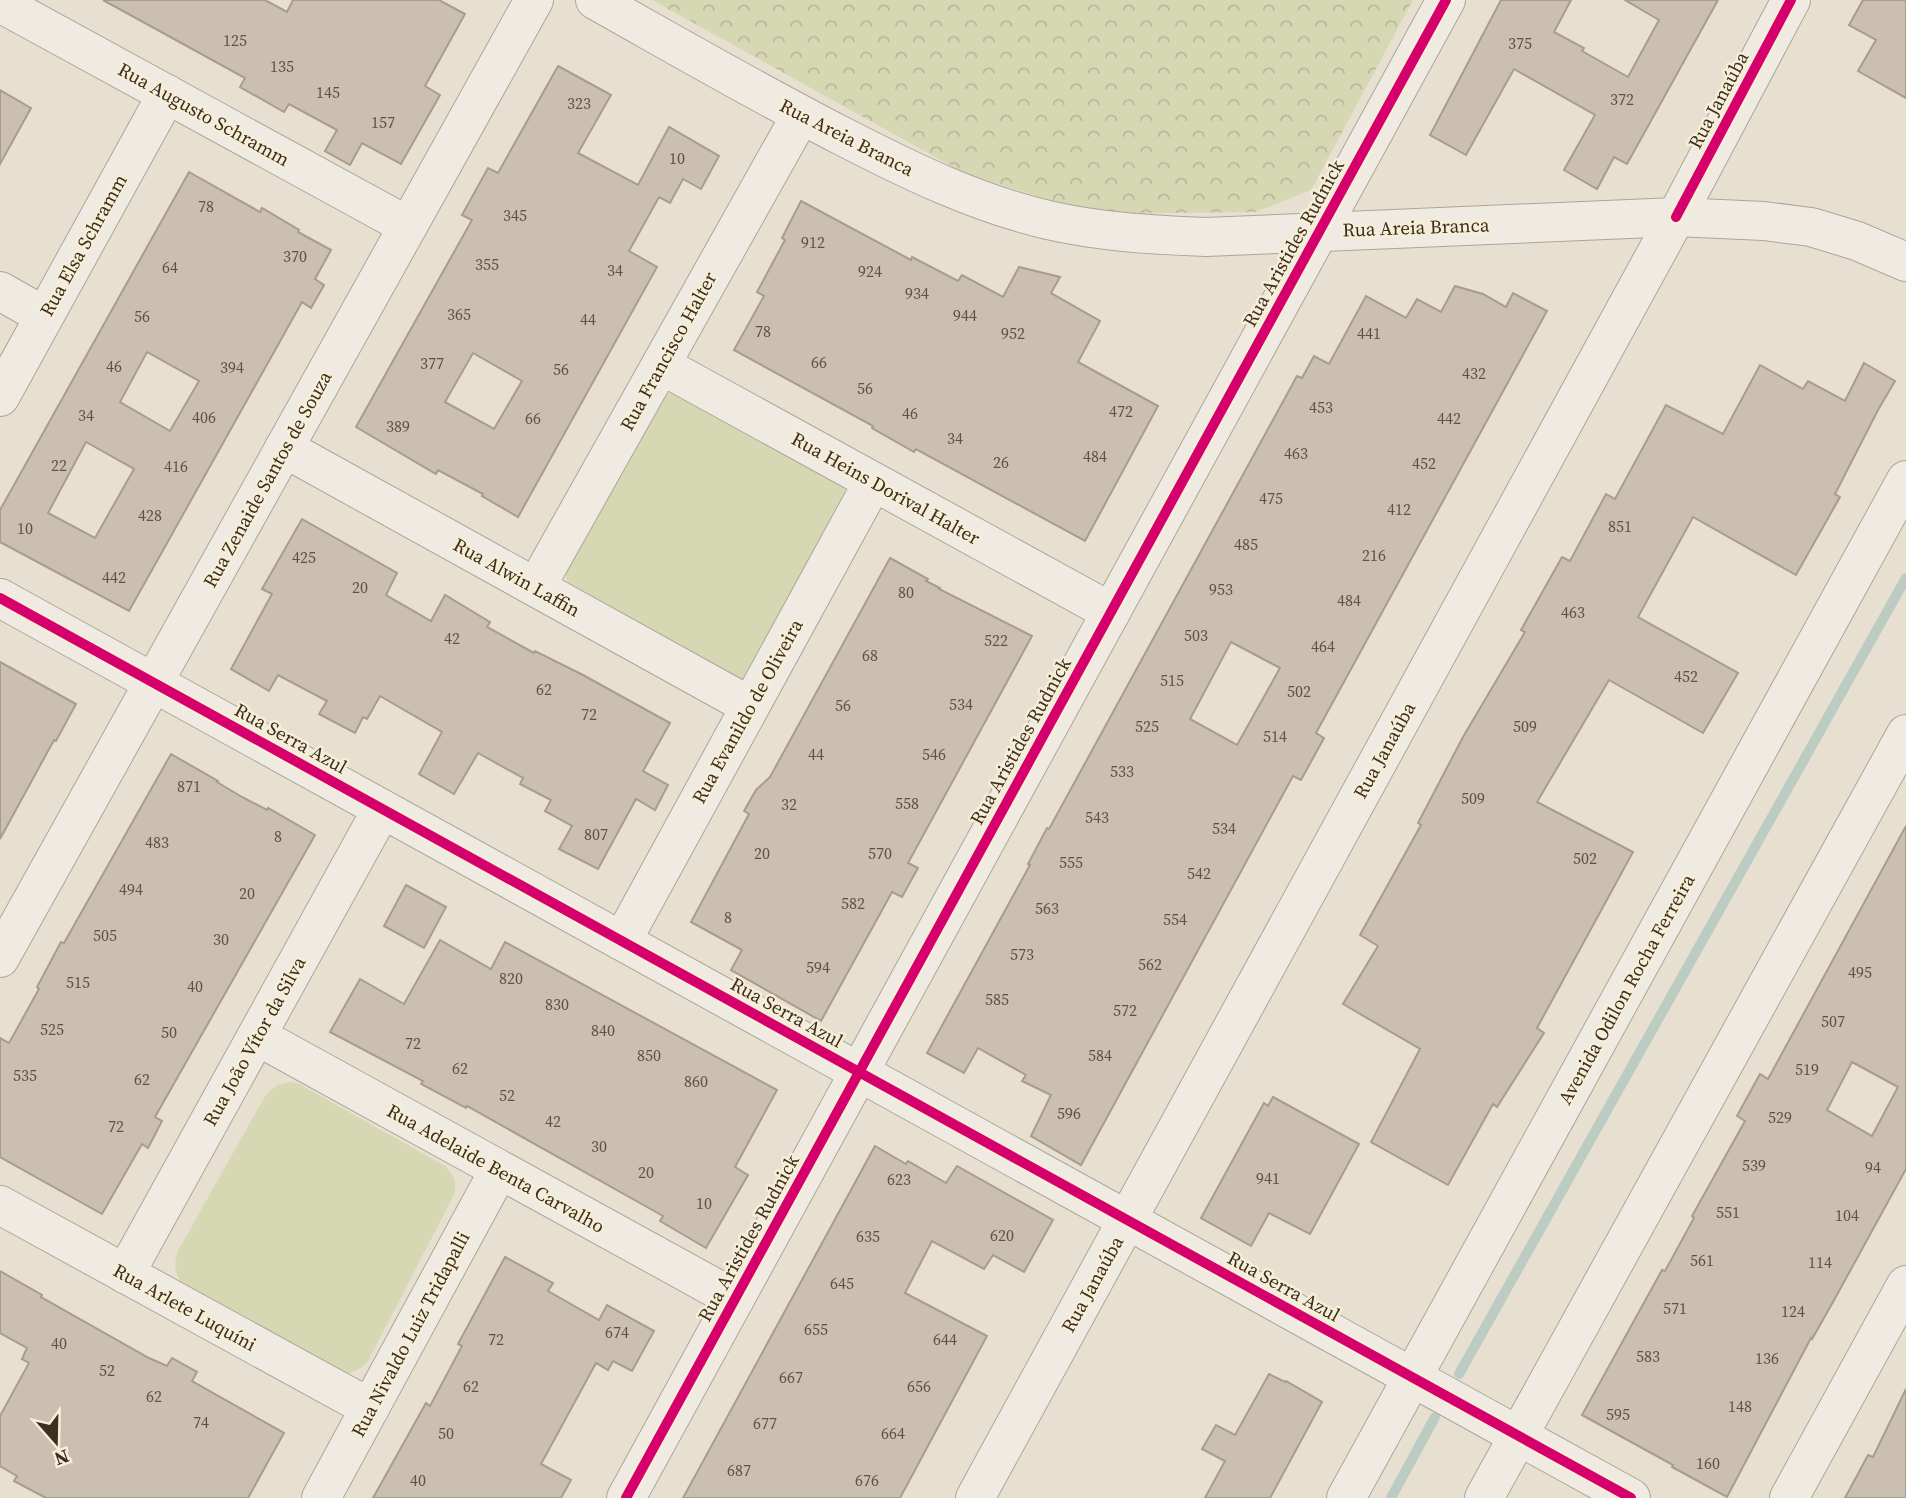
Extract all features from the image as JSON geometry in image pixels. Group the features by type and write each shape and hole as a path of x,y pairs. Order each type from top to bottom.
{"street":[{"name":"Rua Zenaide Santos de Souza","path":"0,958 14,902 153,683 534,0"},
{"name":"Rua Areia Branca","path":"595,0 884,158 996,205 1045,220 1090,229 1146,235 1206,237 1676,217 1764,221 1811,227 1857,241 1906,262"},
{"name":"Rua Aristides Rudnick","path":"626,1498 1446,0"},
{"name":"Rua Janaúba","path":"975,1498 1676,217 1791,0"},
{"name":"Rua Augusto Schramm","path":"0,3 408,226"},
{"name":"Rua Elsa Schramm","path":"0,397 167,94"},
{"name":"Rua Francisco Halter","path":"536,587 801,115"},
{"path":"0,291 44,316"},
{"name":"Rua Heins Dorival Halter","path":"660,365 1111,612"},
{"name":"Rua Alwin Laffin","path":"284,448 750,706"},
{"name":"Avenida Odilon Rocha Ferreira","path":"1346,1498 1906,480"},
{"name":"Rua Evanildo de Oliveira","path":"622,941 873,482"},
{"name":"Rua Serra Azul","path":"0,598 1631,1498"},
{"path":"1484,1498 1906,734"},
{"name":"Rua João Vítor da Silva","path":"125,1274 382,808"},
{"name":"Rua Adelaide Benta Carvalho","path":"257,1036 735,1299"},
{"name":"Rua Nivaldo Luiz Tridapalli","path":"321,1498 499,1170"},
{"name":"Rua Arlete Luquíni","path":"0,1205 370,1408"},
{"path":"1789,1498 1894,1333 1906,1285"}],"green space":[{"path":"652,0 1413,0 1311,190 1256,212 1094,214 966,174"},
{"path":"680,391 842,482 846,496 758,671 739,682 569,588 565,573 661,398"},
{"path":"290,1082 299,1084 447,1167 455,1180 455,1193 368,1361 350,1373 342,1374 183,1285 176,1272 175,1263 179,1249 264,1098 275,1087"}],"building":[{"path":"103,0 265,0 287,12 293,0 439,0 465,14 425,86 440,95 401,164 362,143 350,165 325,151 337,130 289,104 284,112 240,87 245,78"},
{"path":"1501,0 1571,0 1554,32 1628,77 1659,20 1625,0 1718,0 1627,164 1614,157 1597,189 1564,170 1595,115 1514,69 1466,155 1430,135"},
{"path":"1863,0 1906,0 1906,98 1858,71 1876,40 1849,25"},
{"path":"558,66 611,95 578,153 638,185 669,127 719,156 701,189 683,179 670,203 659,197 629,251 657,267 518,517 482,496 483,494 438,470 436,474 356,427 472,220 462,215 488,168 498,173","holes":["473,353 522,381 494,429 445,402"]},
{"path":"0,90 31,108 0,164"},
{"path":"189,172 260,212 262,208 331,250 315,279 324,285 311,308 302,302 129,611 0,542 0,510","holes":["147,352 199,381 170,431 120,402","86,442 134,469 95,538 48,513"]},
{"path":"801,201 911,260 912,257 958,281 962,275 1003,297 1019,267 1060,277 1051,293 1100,321 1078,362 1158,406 1085,541 916,449 914,452 872,428 873,426 734,350 764,296 757,292 785,240 782,238"},
{"path":"1455,286 1483,294 1506,307 1513,293 1547,311 1316,733 1324,738 1301,780 1293,776 1081,1165 1031,1136 1051,1095 1022,1081 1026,1075 978,1048 964,1073 927,1053 1030,865 1028,864 1047,828 1049,829 1297,376 1302,378 1314,356 1329,364 1366,296 1406,318 1417,299 1441,312","holes":["1231,642 1280,668 1237,745 1190,719"]},
{"path":"1864,363 1895,381 1835,494 1840,497 1796,575 1693,517 1638,617 1738,673 1703,733 1609,680 1537,802 1633,852 1537,1028 1544,1033 1497,1107 1493,1104 1448,1185 1371,1142 1420,1049 1343,1004 1378,946 1360,935 1421,825 1418,823 1463,737 1525,632 1521,630 1562,557 1570,561 1606,494 1615,499 1666,405 1723,434 1760,365 1803,389 1808,381 1845,401"},
{"path":"302,519 397,573 386,595 431,621 445,595 490,622 487,627 670,723 643,771 668,785 655,810 636,799 598,869 559,849 572,826 545,811 551,800 520,784 523,778 478,753 454,794 419,774 442,732 380,696 367,719 363,717 355,733 319,714 327,701 278,675 269,691 231,669 272,594 262,589"},
{"path":"890,558 928,579 926,581 939,589 1032,636 908,863 918,868 902,897 892,892 821,1021 731,970 742,950 691,922 749,814 744,811 756,790 770,777"},
{"path":"0,662 76,704 0,839"},
{"path":"171,754 242,797 267,810 268,808 315,835 155,1117 162,1121 148,1148 142,1144 102,1214 0,1157 0,1038 9,1043 61,942 64,943"},
{"path":"1906,826 1906,1169 1811,1338 1727,1497 1582,1415 1662,1270 1665,1271 1745,1121 1737,1116 1760,1074 1768,1079","holes":["1852,1062 1898,1087 1872,1136 1827,1110"]},
{"path":"406,885 446,907 424,948 384,926"},
{"path":"440,940 491,969 505,942 777,1090 735,1167 748,1175 706,1248 660,1221 663,1216 330,1032 360,979 404,1004"},
{"path":"1273,1097 1359,1144 1310,1234 1269,1213 1251,1246 1201,1218 1264,1103 1268,1106"},
{"path":"875,1146 946,1183 957,1166 1053,1220 1024,1272 993,1255 984,1269 932,1241 905,1293 987,1336 900,1498 683,1498"},
{"path":"505,1257 553,1283 548,1291 599,1320 607,1305 654,1331 632,1371 613,1361 608,1370 596,1363 541,1464 571,1480 561,1498 373,1498 426,1403 430,1406 462,1346 458,1344"},
{"path":"0,1271 149,1358 167,1366 172,1358 197,1372 192,1381 284,1433 248,1498 46,1498 14,1481 17,1476 0,1466 0,1416 29,1363 22,1359 27,1348 0,1333"},
{"path":"1269,1374 1322,1402 1270,1498 1205,1498 1225,1461 1202,1449 1216,1425 1235,1435"},
{"path":"1906,1389 1906,1498 1845,1498 1868,1455 1873,1457"}],"waterway":[{"path":"1459,1374 1906,578"},
{"path":"1391,1498 1435,1417"}],"cycle path":[{"path":"626,1498 1446,0"},
{"path":"1676,217 1791,0"},
{"path":"0,598 1631,1498"}]}
